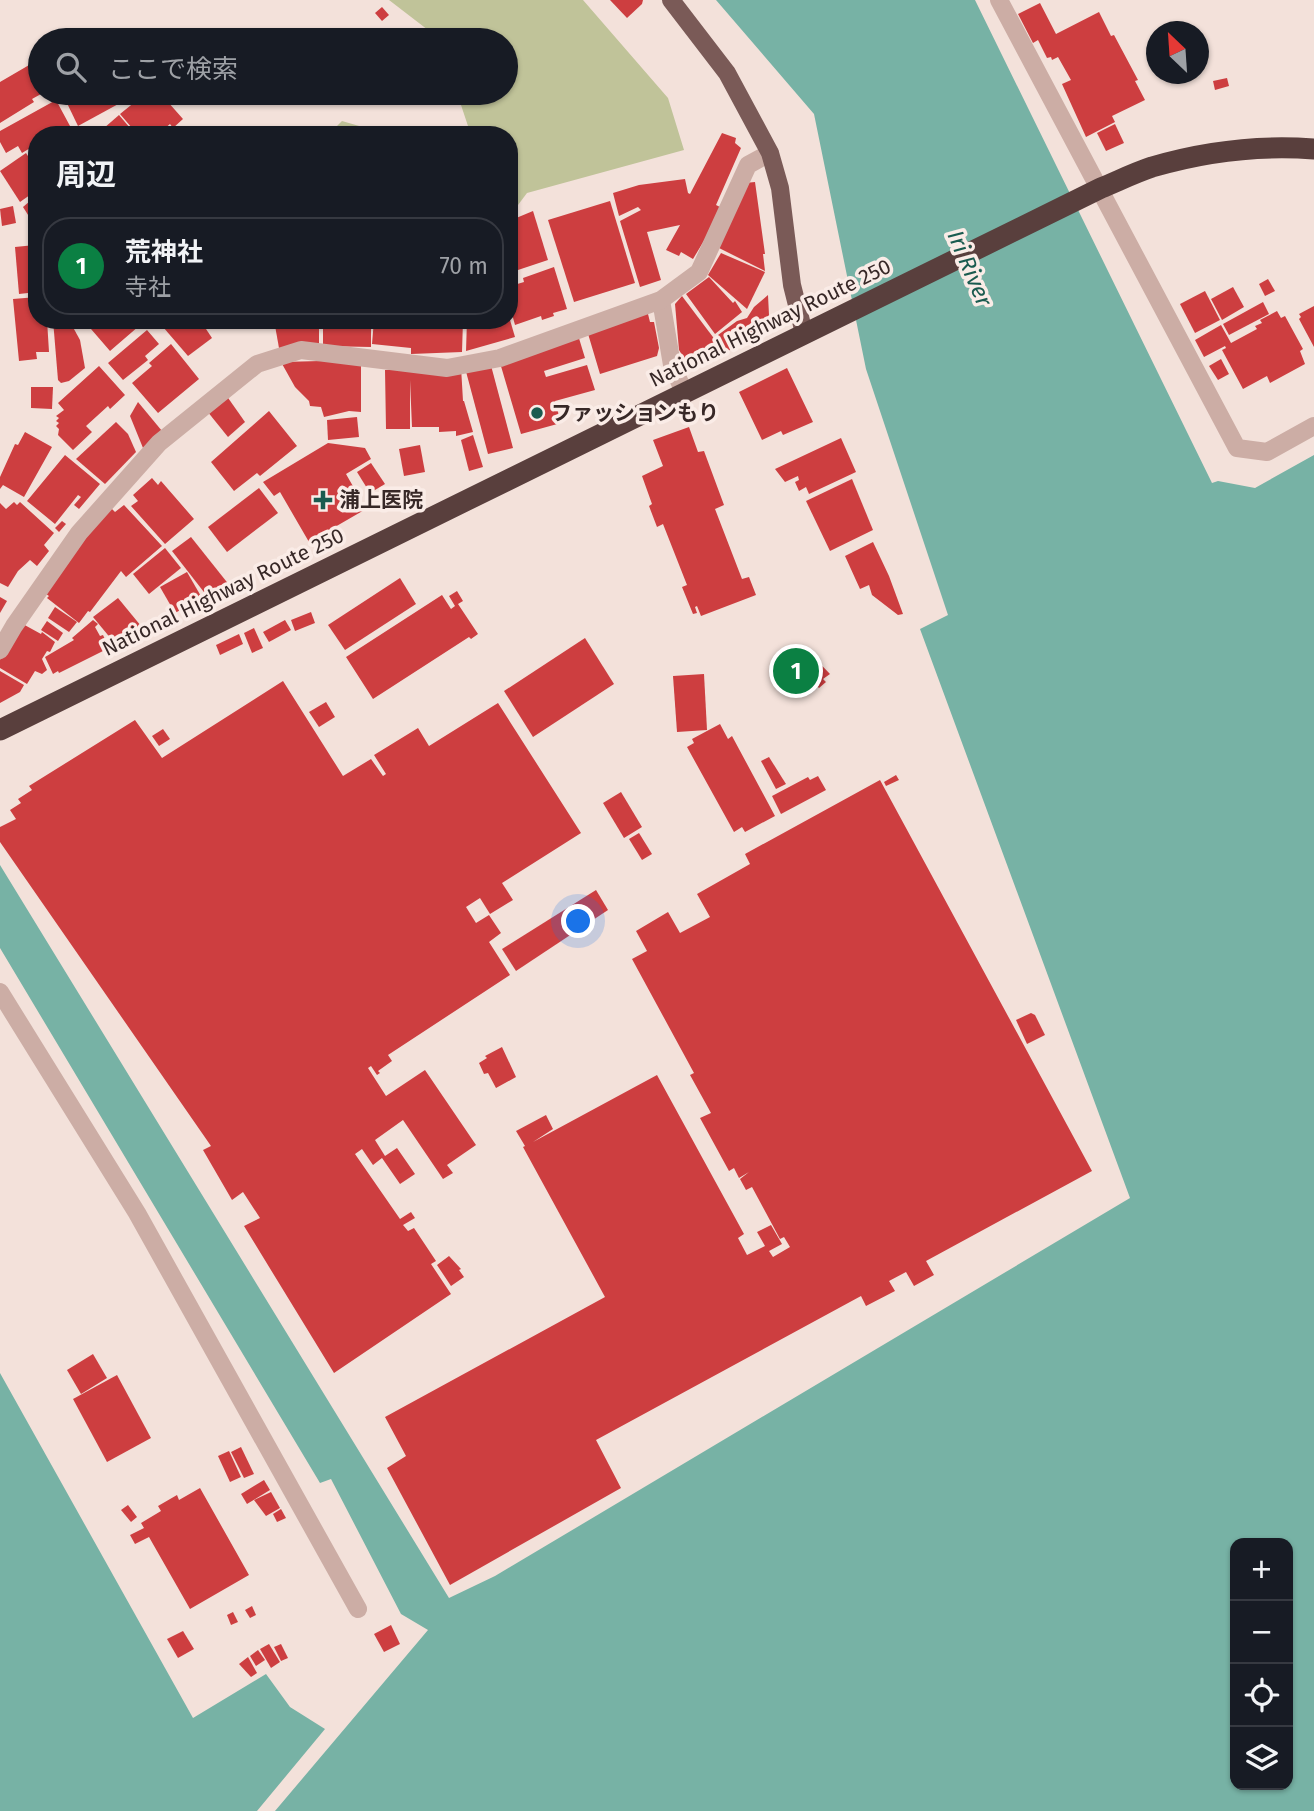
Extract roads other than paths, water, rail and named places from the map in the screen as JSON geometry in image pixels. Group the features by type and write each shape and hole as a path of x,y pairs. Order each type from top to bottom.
{"highway":[{"name":"National Highway Route 250","path":"0,730 1101,188 1149,168 1199,155 1287,147 1314,149"}],"main road":[{"path":"671,0 727,72 770,153 780,188 792,285 804,333"}],"street":[{"path":"999,0 1237,448 1267,452 1314,426"},
{"path":"0,650 79,533 159,443 257,364 301,350 447,368 500,358 661,300 699,272 748,165 770,153"},
{"path":"661,300 672,365 684,392"},
{"path":"3,1003 137,1213 358,1609"}],"water":[{"name":"Iri River","path":"716,0 975,0 1212,483 1218,481 1255,488 1314,455 1314,1811 275,1811 428,1630 401,1614 331,1479 320,1483 0,948 0,865 449,1598 495,1576 1130,1198 920,629 948,615 866,369 814,114"},
{"path":"0,1373 193,1718 266,1674 290,1707 325,1729 257,1811 0,1811"}],"place":[{"name":"ファッションもり","path":"537,413"},
{"name":"浦上医院","path":"323,500"},
{"name":"荒神社","path":"796,671"}]}
